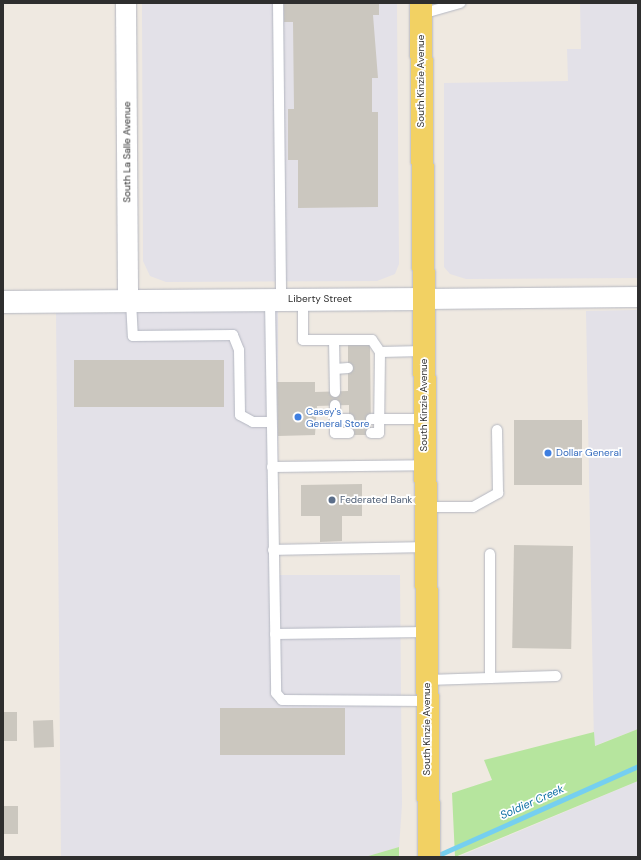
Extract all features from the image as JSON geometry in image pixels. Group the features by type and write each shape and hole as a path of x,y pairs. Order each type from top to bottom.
{"main road":[{"name":"South Kinzie Avenue","path":"421,9 427,806 429,857"}],"street":[{"name":"South La Salle Avenue","path":"126,3 129,301"},
{"name":"Liberty Street","path":"3,302 638,297"}],"lane":[{"path":"278,3 276,300 271,422 276,693 282,700 427,691 490,678 556,676"},
{"path":"421,9 460,3"},
{"path":"303,300 303,340 372,340 380,352"},
{"path":"129,301 133,336 233,335 239,350 240,415 253,422 271,422"},
{"path":"334,340 335,392"},
{"path":"380,352 424,352"},
{"path":"371,433 379,433 375,419 375,368 380,352"},
{"path":"335,368 348,368"},
{"path":"335,405 335,433 349,433"},
{"path":"335,419 349,419"},
{"path":"375,419 424,419"},
{"path":"425,506 473,507 498,494 497,430"},
{"path":"272,467 424,465"},
{"path":"273,550 425,547"},
{"path":"490,554 490,678"},
{"path":"275,634 426,632"}],"shaded area":[{"path":"142,3 397,3 399,264 395,274 377,281 166,282 150,276 143,261"},
{"path":"580,3 638,3 638,278 466,279 450,274 444,267 444,83 568,81 567,49 581,49"},
{"path":"638,310 638,729 594,746 586,311"},
{"path":"278,311 278,575 400,575 402,805 399,847 365,857 61,857 56,313"},
{"path":"638,781 638,857 458,857"}],"green space":[{"path":"638,729 638,781 455,857 452,793 492,780 484,760 594,732 595,746"},
{"path":"399,847 399,857 365,857"}],"building":[{"path":"284,3 379,3 379,15 373,15 378,78 372,78 372,112 378,112 378,207 298,208 298,160 288,160 288,109 294,109 293,22 284,22"},
{"path":"348,344 370,344 371,435 349,435 349,405 317,406 315,435 278,436 277,382 315,382 315,392 348,391"},
{"path":"74,360 224,360 224,407 74,407"},
{"name":"Dollar General","path":"514,420 582,420 582,485 514,485"},
{"name":"Federated Bank","path":"362,484 362,516 342,516 342,541 320,542 320,516 301,516 301,485"},
{"path":"514,545 573,546 571,649 512,648"},
{"path":"220,708 345,708 345,755 220,755"},
{"path":"3,712 17,712 17,741 3,741"},
{"path":"53,720 54,747 34,748 33,721"},
{"path":"3,806 18,806 18,834 3,834"}],"waterway":[{"name":"Soldier Creek","path":"434,857 638,766"}],"place":[{"name":"Casey's General Store","path":"298,417"},
{"name":"Dollar General","path":"548,453"},
{"name":"Federated Bank","path":"332,500"}]}
